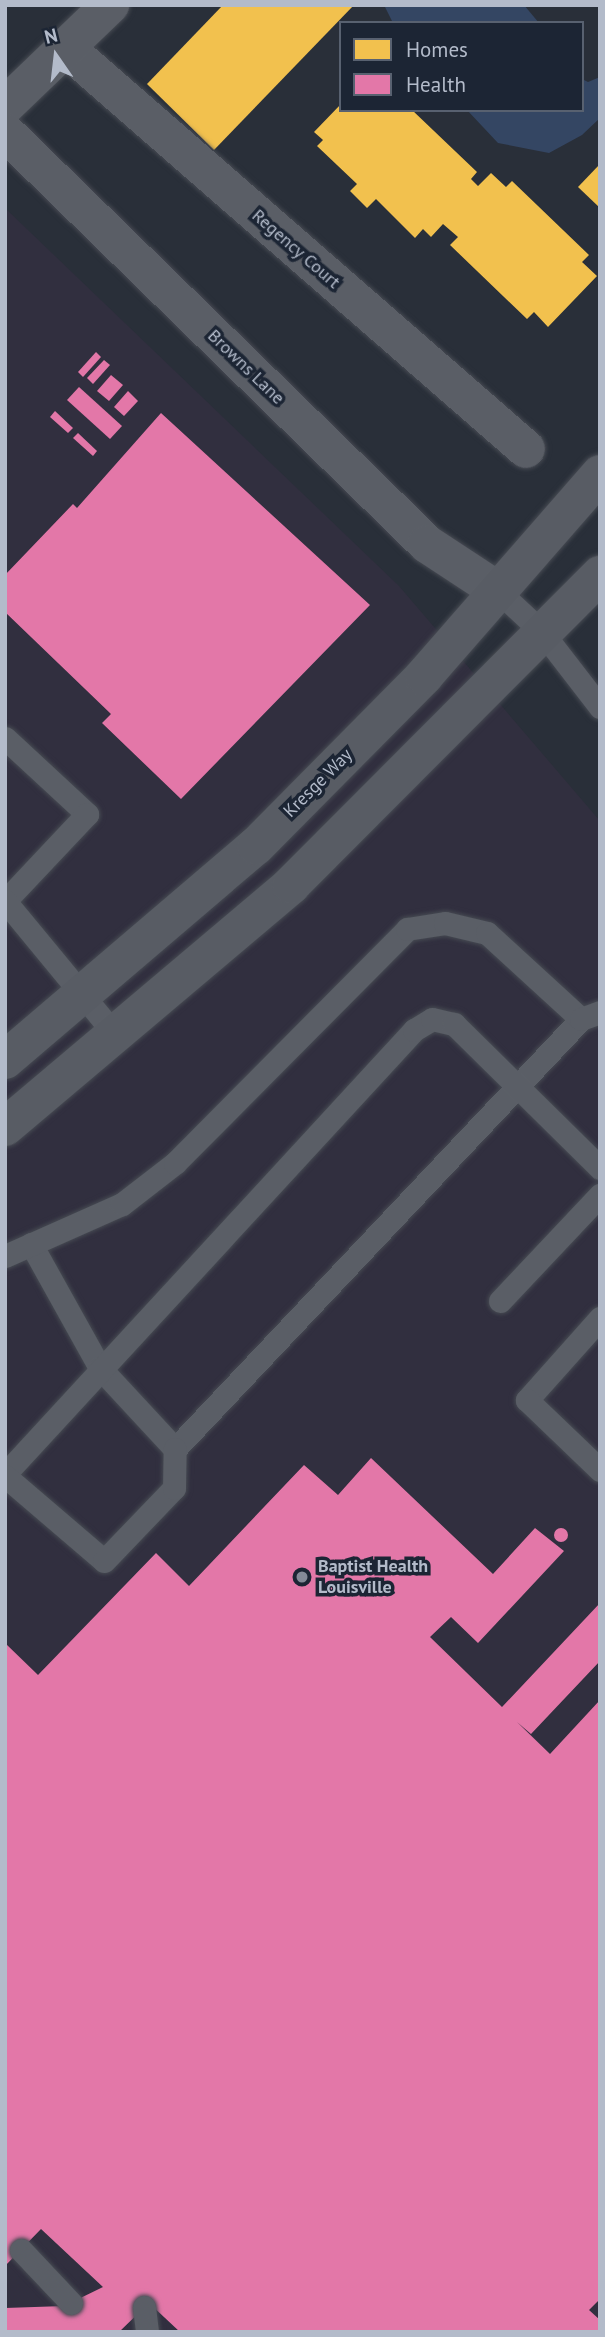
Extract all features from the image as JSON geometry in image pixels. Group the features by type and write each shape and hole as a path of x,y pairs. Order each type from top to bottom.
{"street":[{"path":"5,106 66,48 100,8"},
{"name":"Regency Court","path":"66,48 526,449"},
{"name":"Browns Lane","path":"5,132 427,544 497,590"},
{"name":"Kresge Way","path":"5,1060 256,846 424,676 600,474"},
{"path":"5,1127 113,1032 291,885 600,575"}],"lane":[{"path":"497,590 542,632 600,707"},
{"path":"5,738 87,814 5,901 113,1032"},
{"path":"5,1255 122,1204 175,1163 407,929 444,923 487,933 591,1016 519,1087 176,1449 174,1488 104,1561 5,1475 100,1368 414,1030 432,1018 454,1024 519,1087 600,1168"},
{"path":"500,1301 600,1195"},
{"path":"31,1244 100,1368 176,1449"},
{"path":"600,1318 527,1400 600,1470"},
{"path":"21,2250 71,2303"},
{"path":"144,2307 147,2332"}],"shaded area":[{"name":"Baptist Health Louisville","path":"5,208 399,586 600,821 600,2332 5,2332"}],"water":[{"path":"384,5 524,5 537,21 392,21"},
{"path":"600,77 600,118 582,135 549,153 498,143 469,112 584,112 584,80 588,82"}],"building: Homes":[{"path":"223,5 354,5 214,150 147,84"},
{"path":"339,106 339,112 414,112 477,172 471,179 478,186 491,173 506,187 512,181 589,255 582,262 597,276 548,327 534,312 527,319 450,245 458,237 443,224 431,237 423,229 415,238 376,199 367,208 350,191 357,184 317,146 323,140 314,132"},
{"path":"600,164 600,208 578,187"}],"building: Health":[{"path":"96,352 101,357 83,377 78,372"},
{"path":"104,360 110,365 93,384 87,378"},
{"path":"111,375 123,385 109,401 97,391"},
{"path":"79,387 122,426 110,439 67,400"},
{"path":"128,391 138,401 124,416 114,407"},
{"path":"55,411 73,428 68,433 50,417"},
{"path":"161,413 370,605 181,799 102,723 111,714 5,612 5,575 73,504 77,508"},
{"path":"78,433 97,451 93,456 73,438"},
{"path":"371,1458 493,1574 535,1528 564,1551 478,1643 451,1617 430,1637 502,1707 600,1603 600,1661 531,1734 517,1722 550,1754 600,1700 600,2299 589,2310 600,2320 600,2332 180,2332 149,2303 119,2332 5,2332 5,2308 64,2306 103,2287 41,2229 5,2266 5,1643 38,1675 156,1553 189,1586 304,1465 338,1495"},
{"path":"561,1528 566,1530 566,1540 561,1542 556,1540 554,1535 556,1530"}],"place":[{"name":"Baptist Health Louisville","path":"302,1577"}]}
